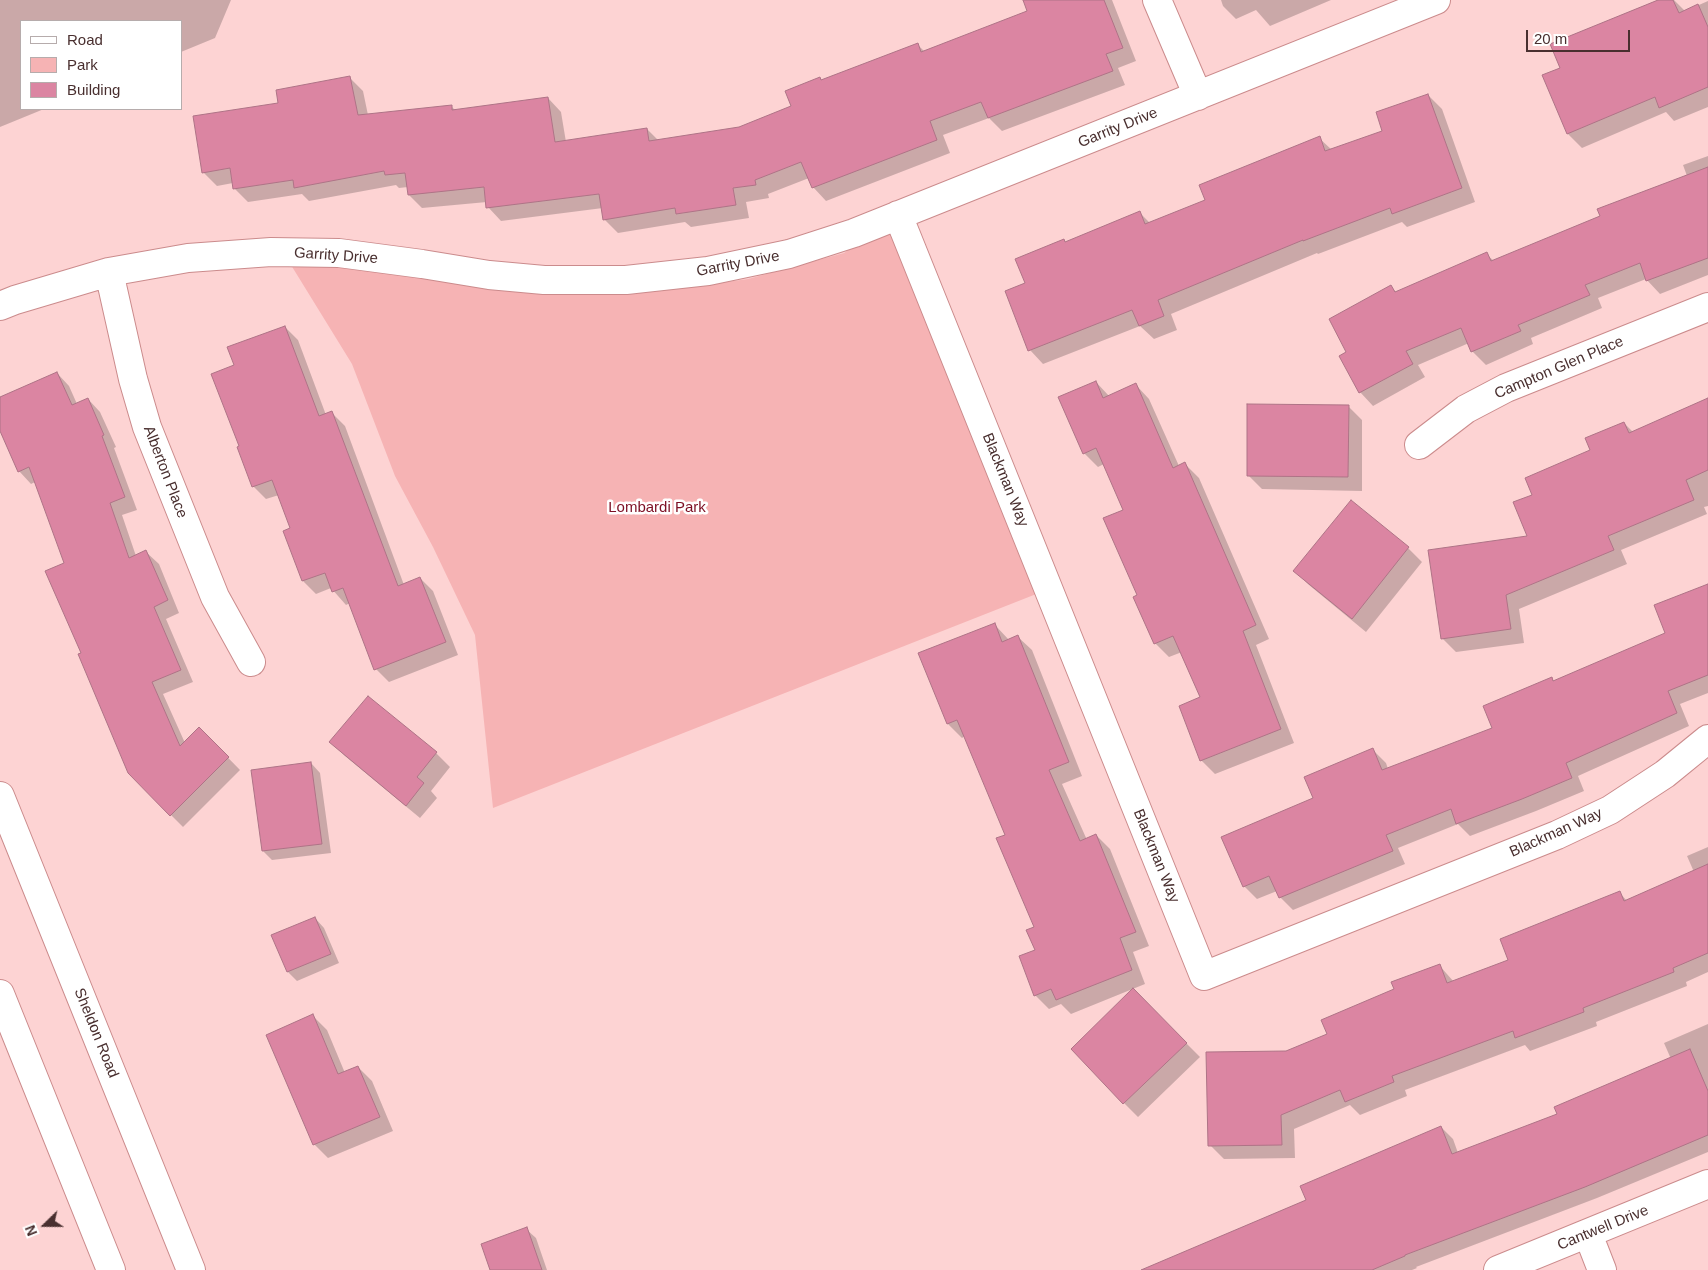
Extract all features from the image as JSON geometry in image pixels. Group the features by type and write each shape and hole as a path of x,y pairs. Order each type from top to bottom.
{"street":[{"path":"1157,0 1198,96"},
{"name":"Garrity Drive","path":"0,306 109,272 188,258 271,252 339,254 422,264 489,275 544,280 626,280 708,271 789,254 854,233 1436,0"},
{"name":"Blackman Way","path":"898,215 1204,976 1566,831 1610,810 1657,779 1708,738"},
{"name":"Alberton Place","path":"109,272 147,427 215,598 250,662"},
{"name":"Campton Glen Place","path":"1420,445 1466,409 1506,388 1708,307"},
{"name":"Sheldon Road","path":"0,796 191,1270"},
{"path":"0,994 112,1270"},
{"name":"Cantwell Drive","path":"1498,1270 1708,1184"},
{"path":"1588,1234 1602,1270"}],"green space":[{"name":"Lombardi Park","path":"898,215 1049,589 493,808 475,635 433,547 395,476 352,364 291,265 369,266 578,293 683,288 748,279 844,253"}],"building":[{"path":"1023,0 1104,0 1123,48 1106,54 1113,71 988,118 981,102 930,121 937,140 812,188 801,162 755,180 756,185 733,188 736,205 676,214 675,208 603,220 599,194 486,208 484,187 408,195 405,173 385,175 384,171 294,188 293,180 233,189 230,168 202,173 193,116 278,103 276,90 350,76 358,115 452,105 452,110 548,97 555,142 647,128 649,141 739,127 791,106 785,91 820,77 821,80 918,43 921,52 1027,11"},
{"path":"1658,0 1673,0 1679,13 1698,4 1708,27 1708,87 1659,108 1655,97 1567,134 1542,75 1560,68 1550,44"},
{"path":"1428,94 1462,188 1392,214 1390,208 1303,240 1158,300 1164,316 1139,326 1132,310 1028,351 1005,291 1025,283 1015,259 1064,239 1065,242 1140,211 1145,224 1205,200 1199,185 1320,136 1325,151 1382,131 1376,112"},
{"path":"1708,167 1708,258 1646,281 1640,263 1585,285 1590,295 1518,325 1521,331 1471,352 1461,328 1406,351 1413,364 1359,393 1339,356 1346,352 1329,319 1391,285 1395,292 1487,252 1491,261 1600,216 1597,209"},
{"path":"285,326 319,416 332,411 398,586 420,577 446,642 374,670 343,588 332,592 325,573 302,581 283,531 290,528 272,480 252,487 237,447 239,446 211,374 234,365 227,347"},
{"path":"57,372 72,405 88,398 104,435 102,436 125,497 110,503 129,558 146,550 168,600 154,607 181,670 152,682 180,746 199,727 229,757 170,816 128,773 78,654 81,653 45,571 64,563 29,467 18,472 0,431 0,397"},
{"path":"1096,381 1103,398 1136,383 1173,468 1185,462 1256,625 1243,631 1281,729 1200,761 1179,706 1200,697 1173,636 1154,644 1133,597 1137,595 1103,518 1123,510 1096,448 1083,454 1058,397"},
{"path":"1708,398 1708,470 1686,480 1694,500 1608,536 1614,550 1506,595 1511,629 1441,639 1428,550 1527,536 1513,502 1532,495 1525,478 1590,450 1585,438 1624,422 1629,433"},
{"path":"1247,404 1349,405 1348,477 1247,476"},
{"path":"1351,500 1409,547 1352,619 1293,571"},
{"path":"1708,584 1708,675 1668,691 1677,713 1566,763 1572,778 1456,824 1451,809 1386,835 1393,851 1279,898 1269,876 1243,887 1221,837 1313,798 1304,777 1373,748 1382,770 1492,728 1483,706 1552,677 1553,681 1665,633 1654,605"},
{"path":"995,623 1002,642 1018,635 1069,762 1049,770 1080,841 1096,834 1136,932 1120,938 1132,970 1056,1000 1051,989 1034,996 1019,956 1035,950 1026,930 1034,927 996,838 1005,835 957,720 947,724 918,653"},
{"path":"368,696 437,752 417,777 424,783 406,806 329,742"},
{"path":"311,762 322,844 262,851 251,770"},
{"path":"1708,864 1708,953 1673,968 1674,972 1583,1008 1584,1012 1515,1038 1513,1031 1392,1076 1394,1082 1345,1102 1340,1090 1281,1115 1282,1145 1208,1146 1206,1052 1286,1051 1327,1034 1321,1020 1394,989 1391,982 1440,964 1447,983 1508,960 1500,939 1620,891 1624,901"},
{"path":"315,917 331,954 287,972 271,935"},
{"path":"1133,988 1187,1043 1123,1104 1071,1049"},
{"path":"313,1014 338,1074 358,1066 380,1117 313,1145 266,1035"},
{"path":"1690,1049 1708,1091 1708,1135 1585,1187 1405,1255 1372,1270 1141,1270 1306,1200 1300,1186 1441,1126 1452,1154 1557,1114 1554,1107"},
{"path":"527,1227 542,1270 490,1270 481,1244"}]}
